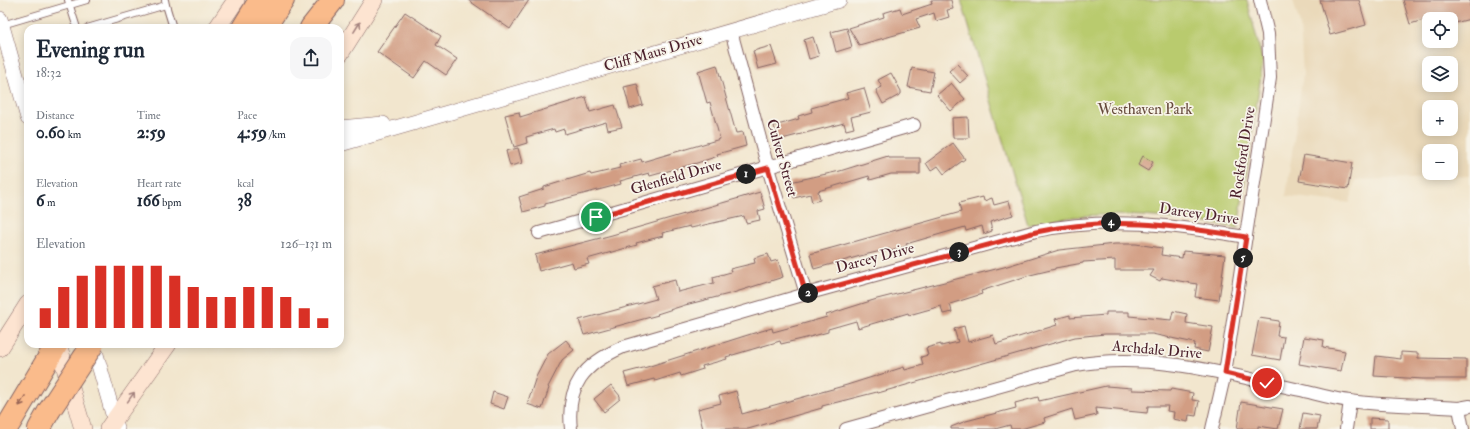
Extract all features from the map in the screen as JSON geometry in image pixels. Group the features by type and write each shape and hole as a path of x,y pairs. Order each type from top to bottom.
{"highway":[{"path":"245,24 260,0"},
{"path":"267,24 283,0"},
{"path":"310,24 325,0"},
{"path":"314,24 333,0"},
{"path":"6,429 55,348"},
{"path":"44,420 90,348"}],"main road":[{"path":"344,48 374,0"},
{"path":"219,24 233,1"},
{"path":"0,348 24,310"},
{"path":"9,333 24,327"},
{"path":"58,348 83,429"},
{"path":"114,426 165,348"}],"street":[{"name":"Cliff Maus Drive","path":"344,143 839,0"},
{"name":"Rockford Drive","path":"1212,429 1225,373 1270,78 1268,34 1260,0"},
{"path":"1,22 24,104"},
{"name":"Culver Street","path":"731,31 768,168 806,294"},
{"name":"Cliff Maus Drive","path":"344,128 379,125 468,107"},
{"name":"Glenfield Drive","path":"539,233 914,125"},
{"name":"Darcey Drive","path":"571,429 570,403 574,388 581,376 594,362 604,355 623,347 806,294 1067,225 1122,222 1181,226 1246,237"},
{"path":"94,348 114,426"},
{"name":"Archdale Drive","path":"846,429 1039,374 1098,361 1120,360 1157,362 1225,373 1350,401 1465,407"},
{"path":"1346,429 1350,401"},
{"path":"1463,429 1465,407"}],"lane":[{"path":"1,22 69,2 87,0"},
{"path":"69,2 76,24"},
{"path":"99,24 165,2 172,24"}],"shaded area":[{"path":"1293,0 1470,0 1470,176 1458,176 1458,144 1422,144 1422,178 1355,180 1350,203 1286,196 1303,74 1300,25"}],"green space":[{"name":"Westhaven Park","path":"961,0 1247,0 1263,62 1238,228 1174,219 1110,215 1079,216 1028,225"}],"building":[{"path":"468,0 529,0 510,29"},
{"path":"931,0 951,0 953,9 947,10 949,17 936,21 934,13 916,19 920,28 859,45 849,28 884,17 883,13 900,8 902,14 932,4"},
{"path":"1320,0 1359,0 1366,25 1330,35"},
{"path":"1403,0 1470,0 1470,19 1458,22 1458,12 1422,12 1422,20 1410,24"},
{"path":"405,12 441,36 436,45 457,59 446,75 426,61 414,78 377,52"},
{"path":"847,28 852,47 836,52 831,32"},
{"path":"813,37 819,56 809,59 804,40"},
{"path":"771,46 777,64 758,69 753,51"},
{"path":"957,64 968,76 960,83 949,71"},
{"path":"717,65 736,133 743,132 746,146 717,154 718,156 697,163 650,176 649,173 620,181 621,184 545,204 545,206 523,212 519,197 544,189 544,187 590,173 591,175 620,168 619,165 641,159 642,162 720,139 710,102 707,103 698,71"},
{"path":"912,68 934,72 930,91 908,87"},
{"path":"891,73 901,91 901,94 883,104 876,90 882,87 878,80"},
{"path":"951,83 965,99 951,111 937,95"},
{"path":"637,84 643,105 630,109 624,87"},
{"path":"864,88 871,112 851,117 854,128 846,130 844,123 778,140 774,126 799,119 798,116 812,112 811,108 848,98 846,93"},
{"path":"586,97 590,112 615,105 622,127 608,130 606,122 565,134 564,129 555,132 554,129 526,137 527,143 514,147 505,115 519,112 520,117"},
{"path":"968,117 969,138 953,138 952,118"},
{"path":"953,143 965,159 944,174 938,166 931,171 926,163"},
{"path":"518,148 522,163 510,166 506,151"},
{"path":"1304,155 1352,163 1348,189 1299,181"},
{"path":"888,156 889,158 920,158 920,174 891,174 870,180 869,176 818,191 820,200 812,202 810,194 794,198 790,182 840,171"},
{"path":"1143,156 1153,162 1148,171 1138,165"},
{"path":"760,192 765,209 758,211 760,220 746,223 744,216 691,228 690,226 662,233 663,236 636,243 637,245 587,259 589,264 574,268 572,262 539,271 535,255 612,235"},
{"path":"983,197 984,201 992,198 994,205 1009,201 1013,215 990,222 992,231 984,234 982,226 966,231 965,227 906,244 907,246 891,251 890,249 864,255 814,269 810,254 961,212 959,203"},
{"path":"1115,244 1136,244 1162,248 1161,255 1182,258 1183,251 1225,255 1219,300 1195,297 1197,284 1162,278 1160,281 1150,276 1154,270 1115,270 1115,260 1083,262 1030,275 981,291 982,294 950,304 952,312 943,314 941,306 909,315 908,313 858,328 856,321 828,329 828,332 781,344 780,341 726,357 727,359 702,366 703,369 681,376 680,373 655,381 654,379 628,386 624,373 772,328 773,332 799,325 827,317 826,315 877,299 1004,267 1059,250"},
{"path":"768,254 771,262 778,260 783,277 733,293 685,305 657,314 658,315 584,335 579,320 656,299 652,286 675,280 678,292 714,283 713,277 731,272 730,269 755,263 754,258"},
{"path":"1173,311 1187,314 1186,323 1213,327 1208,352 1194,349 1195,343 1152,334 1105,334 1075,337 878,393 877,392 822,406 822,408 748,429 703,429 698,409 721,403 719,396 736,391 742,414 847,385 904,367 905,370 923,365 921,357 928,355 926,348 958,342 954,329 964,326 968,342 993,335 996,344 1057,325 1055,319 1070,315 1070,318 1106,315 1106,312 1129,312 1129,316 1171,320"},
{"path":"1259,318 1279,321 1277,336 1284,337 1280,360 1252,355"},
{"path":"1304,337 1324,340 1323,347 1345,351 1341,371 1299,364"},
{"path":"566,340 574,350 562,360 548,387 549,388 542,409 527,404 536,377 548,354"},
{"path":"1401,352 1418,353 1418,358 1466,359 1466,379 1423,379 1374,376 1376,356 1401,359"},
{"path":"611,385 620,396 620,399 604,412 594,399"},
{"path":"1106,386 1132,388 1132,390 1170,391 1171,389 1193,393 1192,400 1199,401 1196,416 1189,415 1188,422 1173,419 1174,412 1167,411 1168,406 1148,406 1147,413 1096,408 1097,415 1075,420 1072,409 1044,418 1045,422 1021,429 1011,429 1010,425 995,429 951,429 951,427 966,421 1016,408 1015,403 1038,397 1039,401"},
{"path":"493,392 508,397 504,409 490,404"},
{"path":"1241,402 1283,409 1278,429 1258,426 1258,429 1237,429"},
{"path":"1303,413 1320,416 1317,429 1300,429"},
{"path":"1370,418 1388,419 1388,429 1370,429"}],"route":[{"path":"596,217 768,168 806,294 1067,225 1091,222 1122,222 1181,226 1246,237 1225,373 1267,383"}]}
